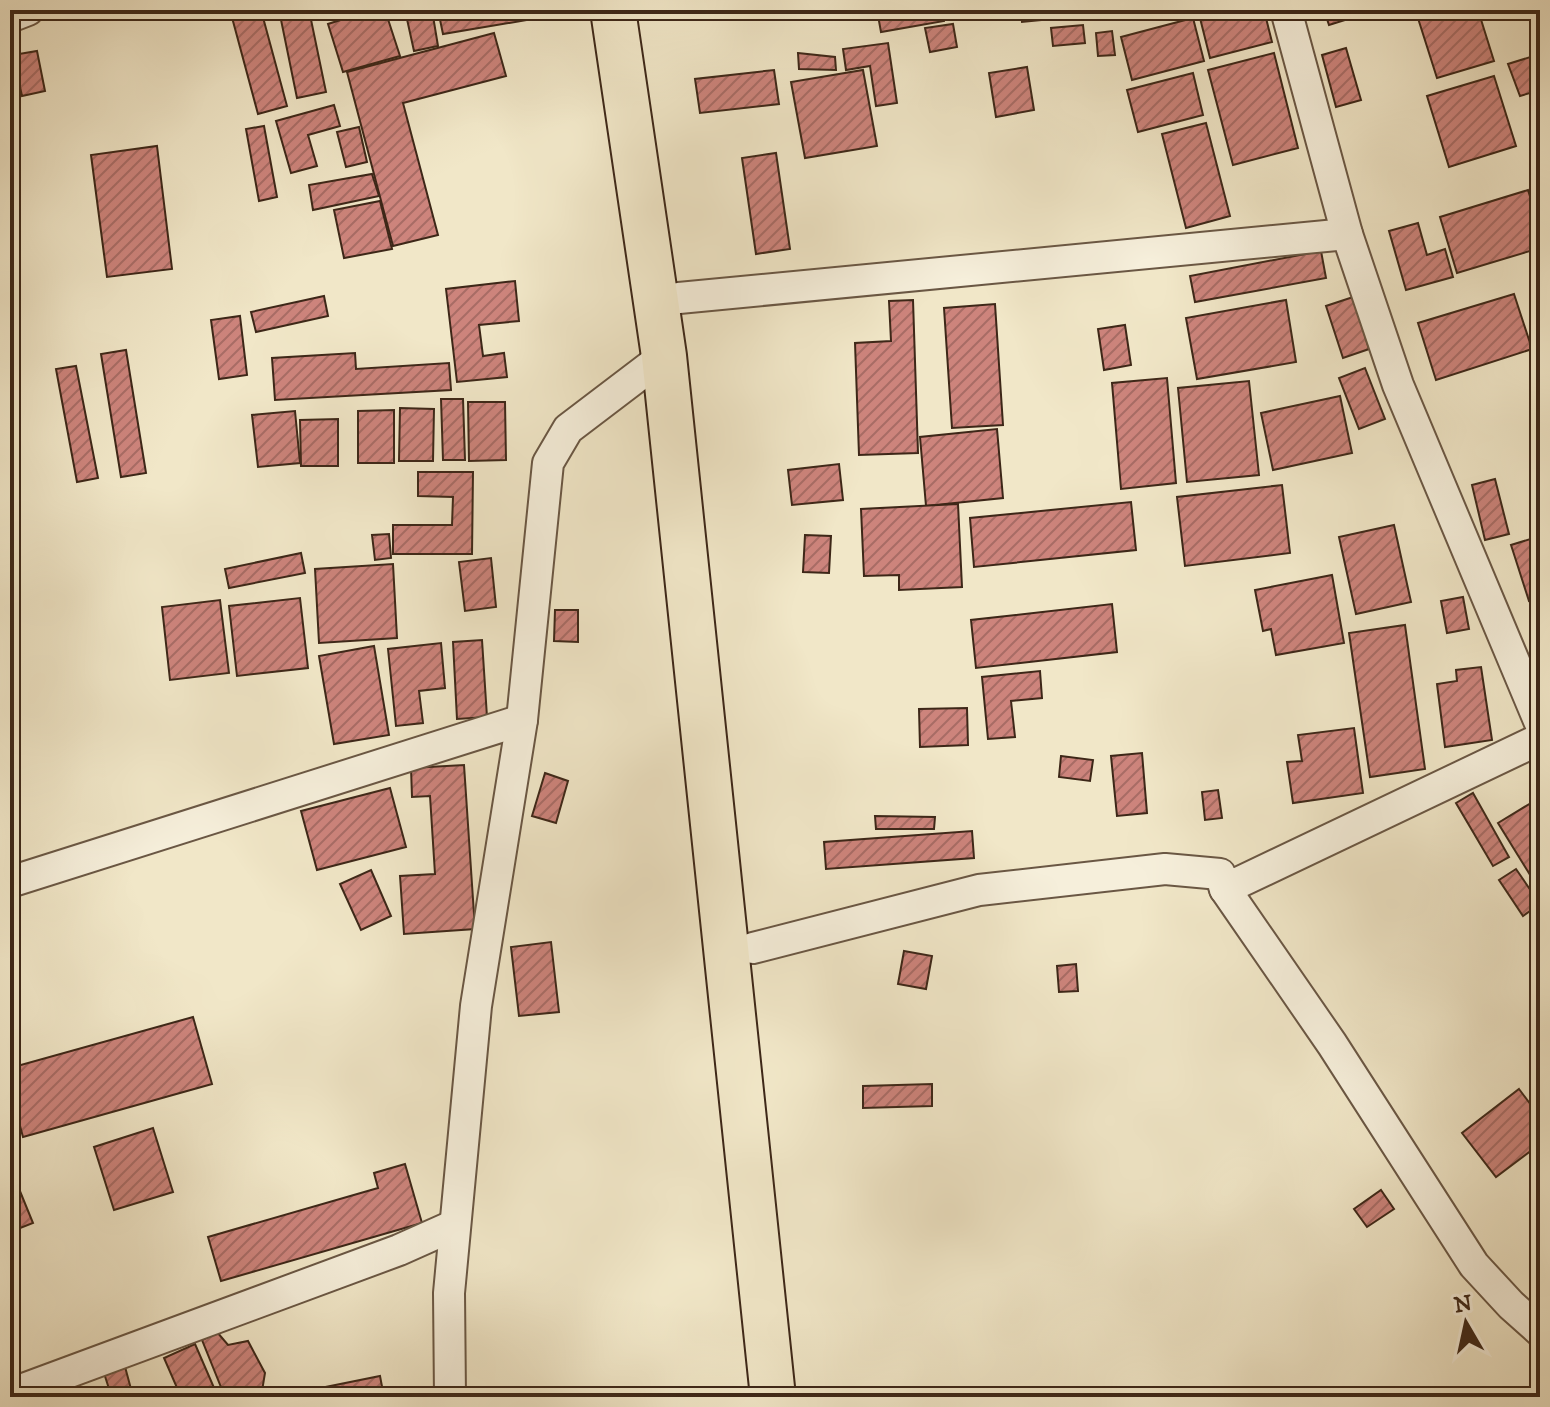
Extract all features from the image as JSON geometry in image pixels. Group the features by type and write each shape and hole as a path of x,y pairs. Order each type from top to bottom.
{"main road":[{"path":"613,10 664,356 753,1072 800,1397"},
{"path":"643,10 753,948 753,1072 773,1397"}],"street":[{"path":"10,17 28,10"},
{"path":"1286,10 1347,234 1398,385 1540,723"},
{"path":"679,298 1347,234"},
{"path":"450,1397 449,1293 476,1006 522,720 548,463 568,429 664,356"},
{"path":"10,882 522,720"},
{"path":"1225,889 1540,739"},
{"path":"753,948 979,890 1165,869 1220,874 1225,889 1332,1044 1474,1265 1540,1331"},
{"path":"10,1394 399,1250 455,1225"}],"building":[{"path":"230,10 261,10 287,106 258,114"},
{"path":"279,10 309,10 326,92 297,98"},
{"path":"372,10 385,10 400,56 343,72 328,24"},
{"path":"405,10 432,10 438,46 414,51"},
{"path":"438,10 525,10 527,20 443,34"},
{"path":"877,10 943,10 944,21 881,32"},
{"path":"1021,10 1102,10 1102,14 1022,22"},
{"path":"1198,10 1264,10 1272,42 1210,58"},
{"path":"1324,10 1377,10 1329,25"},
{"path":"1478,10 1494,61 1437,78 1416,12"},
{"path":"1193,18 1204,61 1132,80 1121,37"},
{"path":"953,24 957,47 930,52 925,28"},
{"path":"1083,25 1085,43 1053,46 1051,28"},
{"path":"1112,31 1115,55 1098,56 1096,33"},
{"path":"494,33 506,76 403,103 438,235 393,246 347,72"},
{"path":"888,43 897,103 876,106 870,66 846,70 843,49"},
{"path":"1346,48 1361,100 1336,107 1322,55"},
{"path":"37,51 45,91 22,96 13,55"},
{"path":"798,53 835,57 836,70 799,69"},
{"path":"1274,53 1298,148 1233,165 1208,70"},
{"path":"1540,54 1540,90 1520,96 1508,64"},
{"path":"1027,67 1034,110 996,117 989,73"},
{"path":"774,70 779,104 700,113 695,79"},
{"path":"863,70 877,146 805,158 791,82"},
{"path":"1193,73 1203,115 1138,132 1127,90"},
{"path":"1494,76 1516,146 1449,167 1427,96"},
{"path":"334,105 340,126 308,135 317,166 291,173 276,121"},
{"path":"1206,123 1230,216 1186,228 1162,134"},
{"path":"264,126 277,197 259,201 246,129"},
{"path":"359,127 367,162 346,167 337,132"},
{"path":"157,146 172,269 107,277 91,155"},
{"path":"776,153 790,249 756,254 742,158"},
{"path":"372,174 379,196 313,210 309,185"},
{"path":"1528,190 1540,228 1540,248 1457,273 1440,217"},
{"path":"380,201 392,249 344,258 334,210"},
{"path":"1418,223 1427,255 1445,249 1453,277 1406,290 1389,231"},
{"path":"1321,251 1326,278 1195,302 1190,276"},
{"path":"515,281 519,321 479,325 483,356 504,353 507,377 457,382 446,289"},
{"path":"1514,294 1532,349 1436,380 1418,323"},
{"path":"324,296 328,316 256,332 251,312"},
{"path":"1353,297 1369,349 1343,358 1326,306"},
{"path":"913,300 918,453 859,455 855,343 891,341 889,301"},
{"path":"1286,300 1296,362 1197,379 1186,318"},
{"path":"995,304 1003,425 952,428 944,308"},
{"path":"240,316 247,375 219,379 211,320"},
{"path":"1125,325 1131,365 1104,370 1098,329"},
{"path":"126,350 146,473 121,477 101,354"},
{"path":"355,353 356,369 449,363 451,390 275,400 272,358"},
{"path":"76,366 98,478 77,482 56,369"},
{"path":"1365,368 1385,419 1359,429 1339,378"},
{"path":"1167,378 1176,483 1121,489 1112,383"},
{"path":"1249,381 1259,475 1187,482 1178,388"},
{"path":"1340,396 1352,453 1273,470 1261,413"},
{"path":"441,399 463,399 465,460 443,460"},
{"path":"468,402 505,402 506,460 469,461"},
{"path":"400,408 434,409 433,461 399,461"},
{"path":"394,410 394,463 358,463 358,411"},
{"path":"295,411 300,463 258,467 252,415"},
{"path":"338,419 338,466 301,466 300,420"},
{"path":"997,429 1003,498 926,506 920,437"},
{"path":"839,464 843,500 792,505 788,470"},
{"path":"1540,464 1540,491 1532,466"},
{"path":"418,472 473,472 472,554 393,554 393,525 452,525 453,497 418,496"},
{"path":"1495,479 1509,534 1485,540 1472,485"},
{"path":"1282,485 1290,553 1185,566 1177,497"},
{"path":"1131,502 1136,550 974,567 970,518"},
{"path":"958,504 962,587 899,590 899,575 864,576 861,509"},
{"path":"1394,525 1411,602 1356,614 1339,537"},
{"path":"389,534 391,558 375,560 372,535"},
{"path":"805,535 831,536 829,573 803,572"},
{"path":"1540,536 1540,598 1529,601 1511,545"},
{"path":"301,553 305,573 229,588 225,569"},
{"path":"491,558 496,607 465,611 459,562"},
{"path":"393,564 397,638 319,643 315,569"},
{"path":"1332,575 1344,643 1276,655 1271,629 1263,631 1255,590"},
{"path":"1463,597 1469,629 1447,633 1441,601"},
{"path":"300,598 308,668 237,676 229,606"},
{"path":"220,600 229,673 170,680 162,607"},
{"path":"1112,604 1117,652 976,668 971,620"},
{"path":"555,610 578,610 578,642 554,641"},
{"path":"1405,625 1425,769 1370,777 1349,633"},
{"path":"482,640 487,717 457,719 453,642"},
{"path":"441,643 445,688 419,691 423,723 396,726 388,649"},
{"path":"374,646 389,735 334,744 319,656"},
{"path":"1481,667 1492,740 1445,747 1437,684 1457,681 1456,670"},
{"path":"1040,671 1042,698 1011,701 1015,737 988,739 982,677"},
{"path":"967,708 968,745 920,747 919,709"},
{"path":"1354,728 1363,793 1293,803 1287,762 1302,761 1298,735"},
{"path":"1142,753 1147,813 1117,816 1111,756"},
{"path":"1061,756 1093,760 1090,781 1059,777"},
{"path":"464,765 475,929 404,934 400,876 435,874 430,796 412,797 411,768"},
{"path":"545,773 568,781 556,823 532,816"},
{"path":"390,788 406,847 317,870 301,811"},
{"path":"1218,790 1222,818 1205,820 1202,792"},
{"path":"1473,793 1509,857 1493,866 1456,803"},
{"path":"1531,803 1540,817 1540,891 1498,823"},
{"path":"875,816 935,817 934,829 876,829"},
{"path":"972,831 974,858 826,869 824,842"},
{"path":"1516,869 1540,904 1523,916 1499,880"},
{"path":"371,870 391,916 361,930 340,884"},
{"path":"551,942 559,1012 519,1016 511,947"},
{"path":"904,951 932,956 926,989 898,984"},
{"path":"1076,964 1078,991 1059,992 1057,966"},
{"path":"193,1017 212,1084 23,1137 10,1089 10,1068"},
{"path":"932,1084 932,1106 863,1108 863,1086"},
{"path":"1519,1089 1540,1117 1540,1144 1496,1177 1462,1133"},
{"path":"153,1128 173,1192 114,1210 94,1147"},
{"path":"405,1164 422,1223 221,1281 208,1237 378,1188 374,1173"},
{"path":"15,1179 33,1223 10,1232 10,1181"},
{"path":"1381,1190 1394,1209 1367,1227 1354,1209"},
{"path":"217,1332 228,1345 248,1341 265,1373 261,1397 225,1397 202,1340"},
{"path":"195,1344 218,1397 181,1397 164,1358"},
{"path":"124,1363 131,1389 111,1395 103,1370"},
{"path":"380,1376 384,1397 276,1397"}]}
